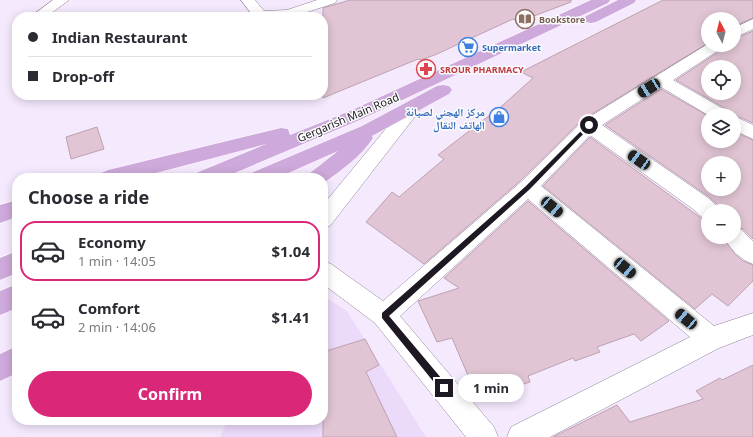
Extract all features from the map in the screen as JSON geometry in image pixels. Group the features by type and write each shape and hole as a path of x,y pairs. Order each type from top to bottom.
{"main road":[{"name":"Gergarish Main Road","path":"215,173 356,115 603,0"},
{"name":"Gergarish Main Road","path":"270,173 369,130 437,93 629,0"},
{"path":"128,173 356,115"},
{"path":"324,173 344,158 369,130"},
{"path":"0,214 12,210"},
{"path":"0,270 12,264"},
{"path":"0,304 12,298"},
{"path":"0,368 12,362"}],"street":[{"path":"44,12 62,0"},
{"path":"248,0 258,12"},
{"path":"296,12 330,0"},
{"path":"741,30 753,23"},
{"path":"384,315 528,187 589,125 706,52"},
{"path":"661,80 709,108"},
{"path":"328,214 414,106"},
{"path":"589,125 701,204"},
{"path":"741,126 753,133"},
{"path":"528,187 710,339"},
{"path":"741,243 753,255"},
{"path":"328,275 384,315 484,437"},
{"path":"520,437 710,339 753,324"}],"shaded area":[{"path":"328,299 347,311 426,437 220,437 226,425 328,425"}],"building":[{"path":"350,0 571,0 571,2 518,22 513,19 437,54 421,60 418,59 328,96 328,12 323,12 323,8"},
{"path":"663,0 753,0 753,18 741,23 741,12 701,12 701,47 582,120 520,181 424,264 366,222 392,192 399,197 444,159 438,155 503,105 533,78 521,72"},
{"path":"753,31 753,123 741,118 741,108 725,108 711,100 741,100 741,60 706,60 718,52 741,52 741,36"},
{"path":"701,64 701,94 676,80"},
{"path":"661,89 701,112 701,148 741,148 741,135 753,140 753,239 741,228 741,204 717,204 708,196 741,196 741,156 701,156 701,191 605,125"},
{"path":"97,127 104,149 71,159 66,137"},
{"path":"590,137 701,218 701,244 728,244 735,254 743,261 753,265 753,281 728,306 712,294 695,309 543,186"},
{"path":"528,201 669,321 641,341 634,334 597,347 600,352 575,361 573,358 528,376 530,382 478,399 452,338 437,342 418,301 459,288 444,278"},
{"path":"365,339 379,365 366,372 397,437 323,437 323,425 328,425 328,350"},
{"path":"753,365 753,437 553,437 617,405 630,422 703,399 696,391 720,378 722,380"}],"place":[{"name":"Bookstore","path":"525,19"},
{"name":"Supermarket","path":"468,47"},
{"name":"SROUR PHARMACY","path":"426,69"},
{"name":"مركز الهجني لصيانة الهاتف النقال","path":"499,117"}],"route":[{"path":"444,388 384,315 528,187 589,125"}]}
